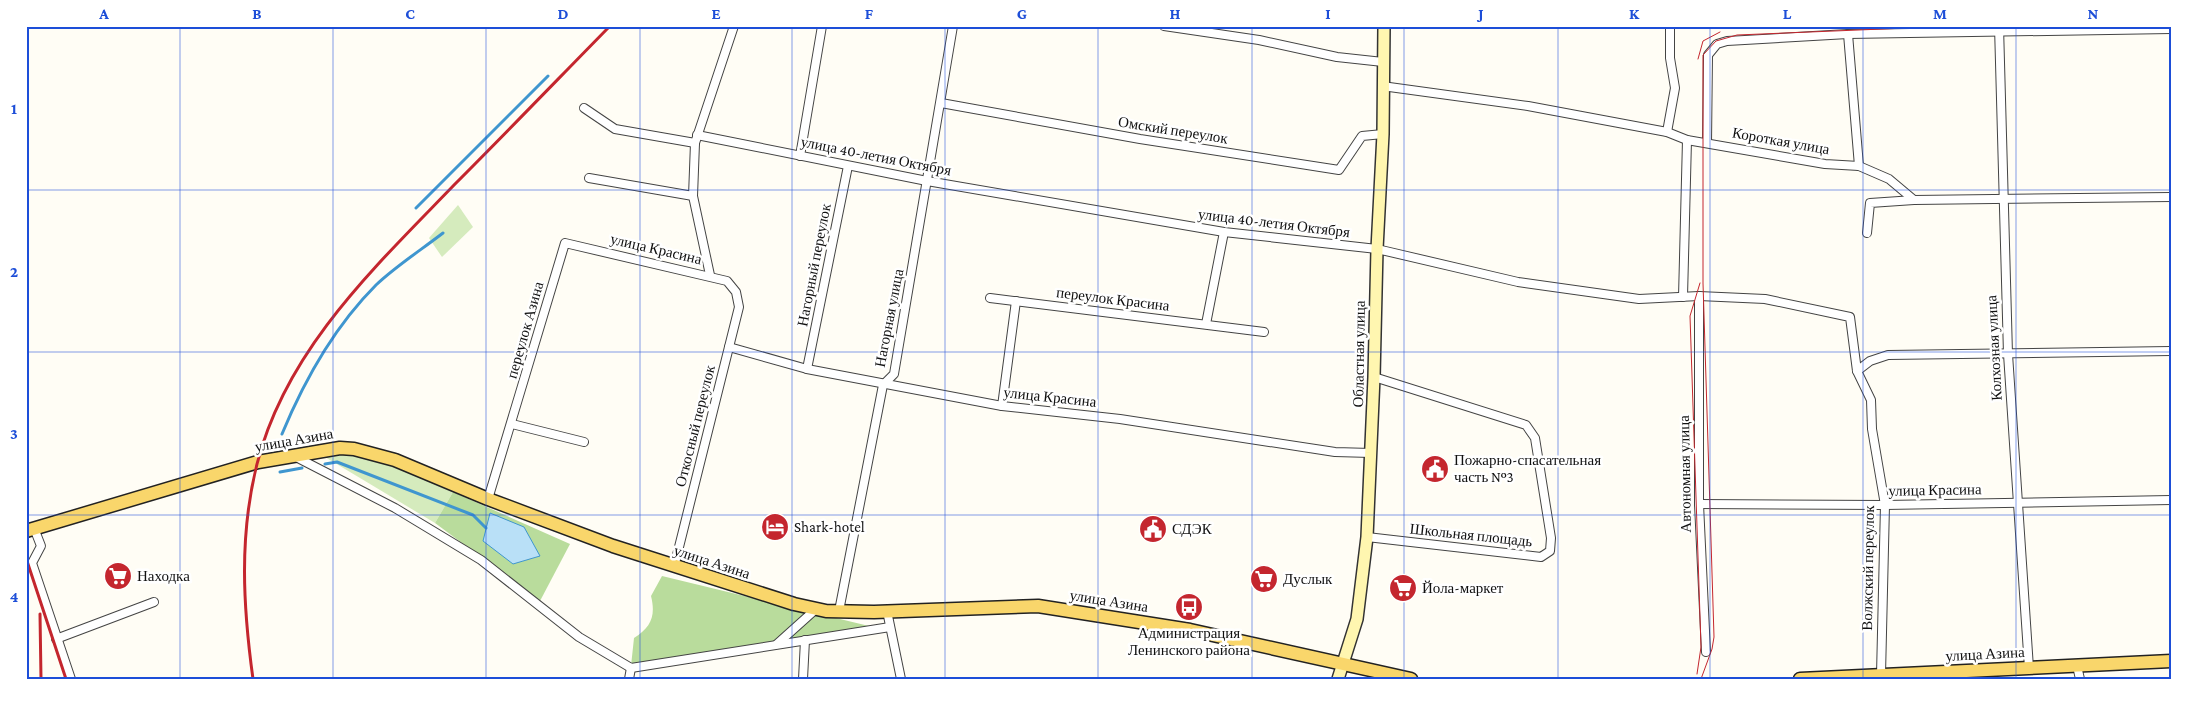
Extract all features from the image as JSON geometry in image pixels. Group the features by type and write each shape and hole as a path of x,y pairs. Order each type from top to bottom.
{"main road":[{"name":"Областная улица","path":"1338,679 1357,619 1367,537 1374,377 1376,248 1383,134 1384,26"},
{"name":"улица Азина","path":"30,530 258,462 340,448 369,452 488,500 674,567 816,609 886,611 1038,606 1190,630 1343,662 1411,679"},
{"name":"улица Азина","path":"1800,679 2171,661"}],"street":[{"path":"710,275 693,196 695,144 696,134 734,26"},
{"path":"800,156 822,26"},
{"name":"Нагорная улица","path":"840,611 883,385 894,374 953,26"},
{"path":"1164,26 1259,40 1337,57 1383,62"},
{"path":"1667,132 1675,88 1670,58 1670,26"},
{"path":"1707,143 1708,55 1717,44 1728,41 1999,28 2171,29"},
{"name":"Колхозная улица","path":"1999,28 2002,197 2008,354 2029,668"},
{"path":"1848,34 1859,166"},
{"name":"Короткая улица","path":"1382,86 1528,106 1667,132 1687,140 1825,164 1859,166 1889,179 1914,200"},
{"name":"Омский переулок","path":"941,103 1140,139 1340,170 1362,136 1383,134"},
{"path":"584,108 615,129 695,144"},
{"name":"улица 40-летия Октября","path":"696,134 928,181 1224,232 1376,248 1518,282 1639,299 1699,296 1765,299 1850,317"},
{"path":"1684,297 1687,140"},
{"name":"Нагорный переулок","path":"807,369 848,166"},
{"path":"589,178 693,196"},
{"path":"1867,233 1870,203 2002,197 2171,197"},
{"path":"1206,324 1224,232"},
{"name":"улица Красина","path":"565,243 710,275 728,281 736,292"},
{"name":"переулок Азина","path":"488,500 565,243"},
{"name":"Откосный переулок","path":"674,567 739,307 736,292"},
{"name":"Автономная улица","path":"1699,296 1699,504 1706,652"},
{"name":"переулок Красина","path":"990,298 1264,332"},
{"path":"1002,406 1016,301"},
{"name":"Волжский переулок","path":"1850,317 1857,371 1871,400 1872,429 1884,505 1881,675"},
{"name":"улица Красина","path":"729,347 807,369 883,385 1002,406 1120,419 1335,452 1371,453"},
{"path":"1857,371 1870,361 1888,355 2171,351"},
{"name":"Школьная площадь","path":"1367,537 1541,557 1550,551 1551,538 1535,438 1526,425 1374,377"},
{"path":"512,424 584,442"},
{"path":"294,456 395,508 481,560 579,637 631,668 890,627"},
{"name":"улица Красина","path":"1699,504 1884,505 2171,500"},
{"path":"30,530 41,546 32,563 71,679"},
{"path":"56,639 154,602"},
{"path":"777,644 816,609"},
{"path":"886,611 901,679"},
{"path":"804,679 806,640"},
{"path":"2077,666 2080,679"},
{"path":"629,679 631,668"}],"green space":[{"path":"458,205 473,227 442,257 429,238"},
{"path":"342,454 385,463 453,492 435,523 325,457"},
{"path":"453,492 570,544 540,601 435,523"},
{"path":"662,576 869,626 631,666 634,638 645,630 651,620 653,609 651,596"}],"water":[{"path":"490,513 524,527 540,556 513,564 483,541"}],"waterway":[{"path":"416,208 548,76"},
{"path":"282,434 311,374 347,318 376,285 443,233"},
{"path":"325,464 337,462 473,515 486,528"},
{"path":"280,472 302,468"}],"tram line":[{"path":"1701,679 1712,649 1714,637 1703,283 1703,55 1716,41 1737,35 1956,26"},
{"path":"1698,59 1703,41 1720,32"},
{"path":"1697,674 1701,647 1690,316 1700,283"}],"railway":[{"path":"253,679 245,598 244,571 247,518 257,464 271,422 289,383 312,346 365,278 610,26"},
{"path":"26,558 66,679"},
{"path":"40,614 41,679"}],"place":[{"name":"Пожарно-спасательная часть №3","path":"1435,469"},
{"name":"Shark-hotel","path":"775,527"},
{"name":"СДЭК","path":"1153,529"},
{"name":"Находка","path":"118,576"},
{"name":"Дуслык","path":"1264,579"},
{"name":"Йола-маркет","path":"1403,588"},
{"name":"Администрация Ленинского района","path":"1189,607"}]}
